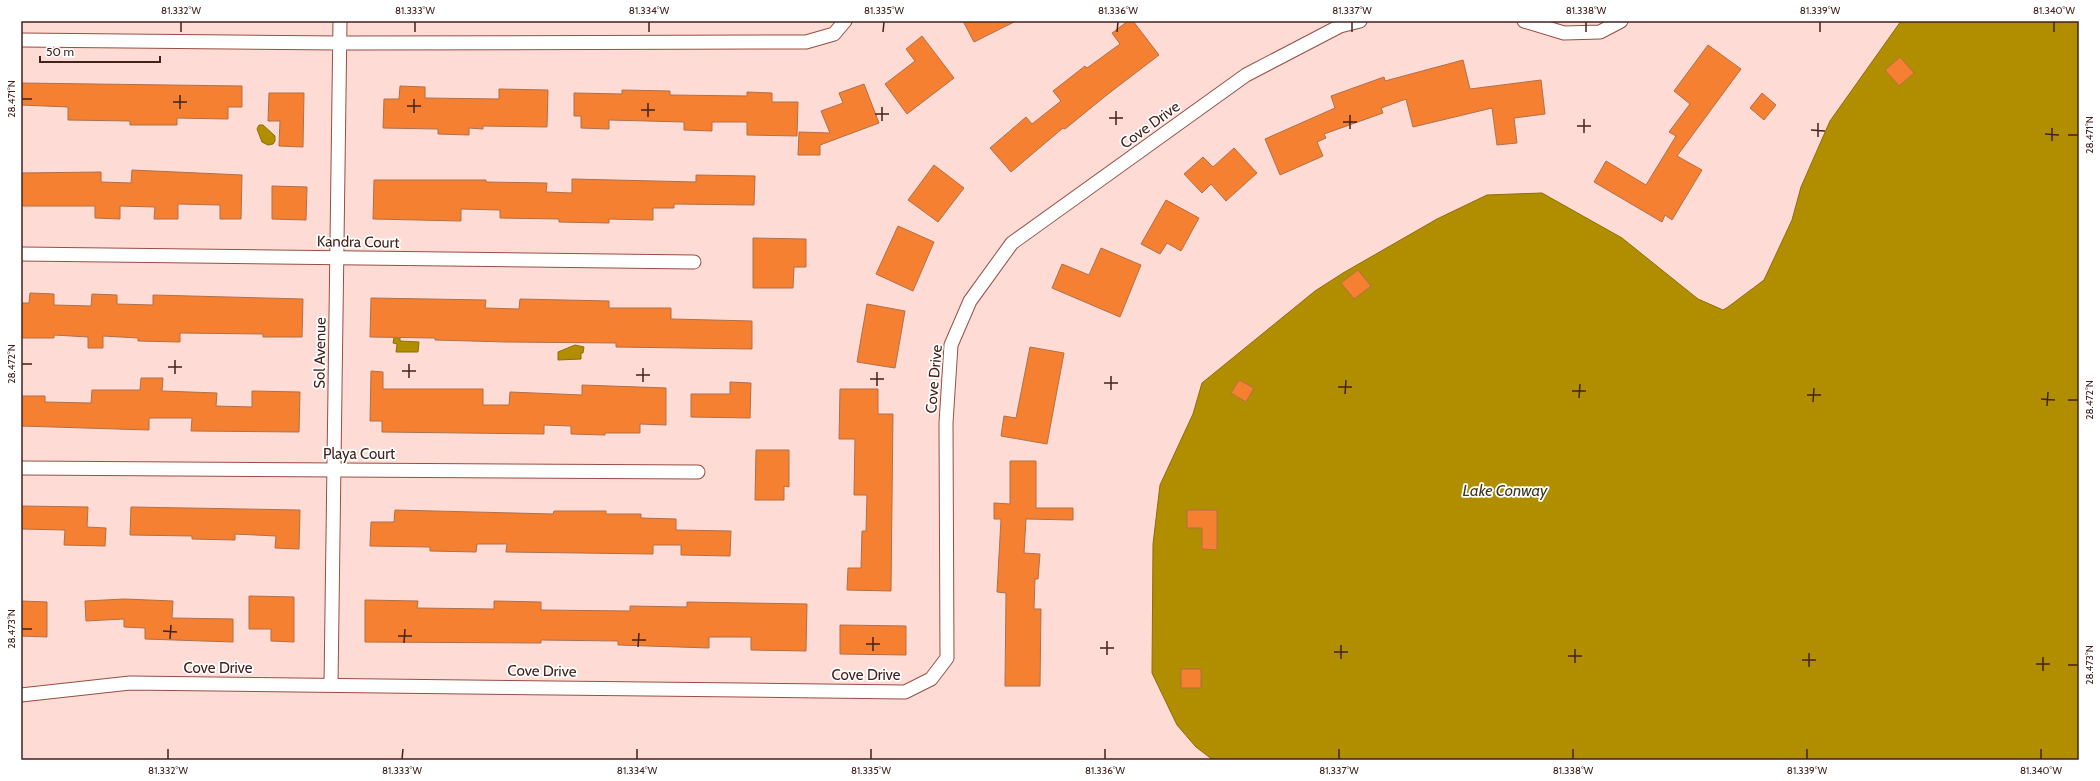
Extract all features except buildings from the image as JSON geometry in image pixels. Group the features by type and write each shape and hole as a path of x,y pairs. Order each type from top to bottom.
{"street":[{"name":"Sol Avenue","path":"331,684 340,21"},
{"path":"21,40 340,43 806,42 834,34 845,21"},
{"name":"Cove Drive","path":"21,695 130,683 331,684 905,692 931,678 947,658 946,423 948,391 951,345 970,301 1012,243 1246,75 1340,26 1360,21"},
{"path":"1524,21 1564,33 1600,32 1621,21"},
{"name":"Kandra Court","path":"21,254 694,262"},
{"name":"Playa Court","path":"21,468 698,472"}],"water":[{"name":"Lake Conway","path":"1901,21 2079,21 2079,760 1213,760 1196,747 1177,725 1152,673 1153,544 1160,485 1193,414 1202,383 1315,291 1343,273 1437,219 1487,195 1542,193 1622,238 1698,299 1723,310 1764,280 1792,220 1801,187 1830,121"},
{"path":"259,125 263,125 275,136 275,141 273,144 268,145 262,142 257,129"},
{"path":"394,337 400,337 400,341 419,342 418,352 396,352 397,344 393,343"},
{"path":"575,345 584,347 583,353 581,353 581,359 558,360 558,352"}]}
